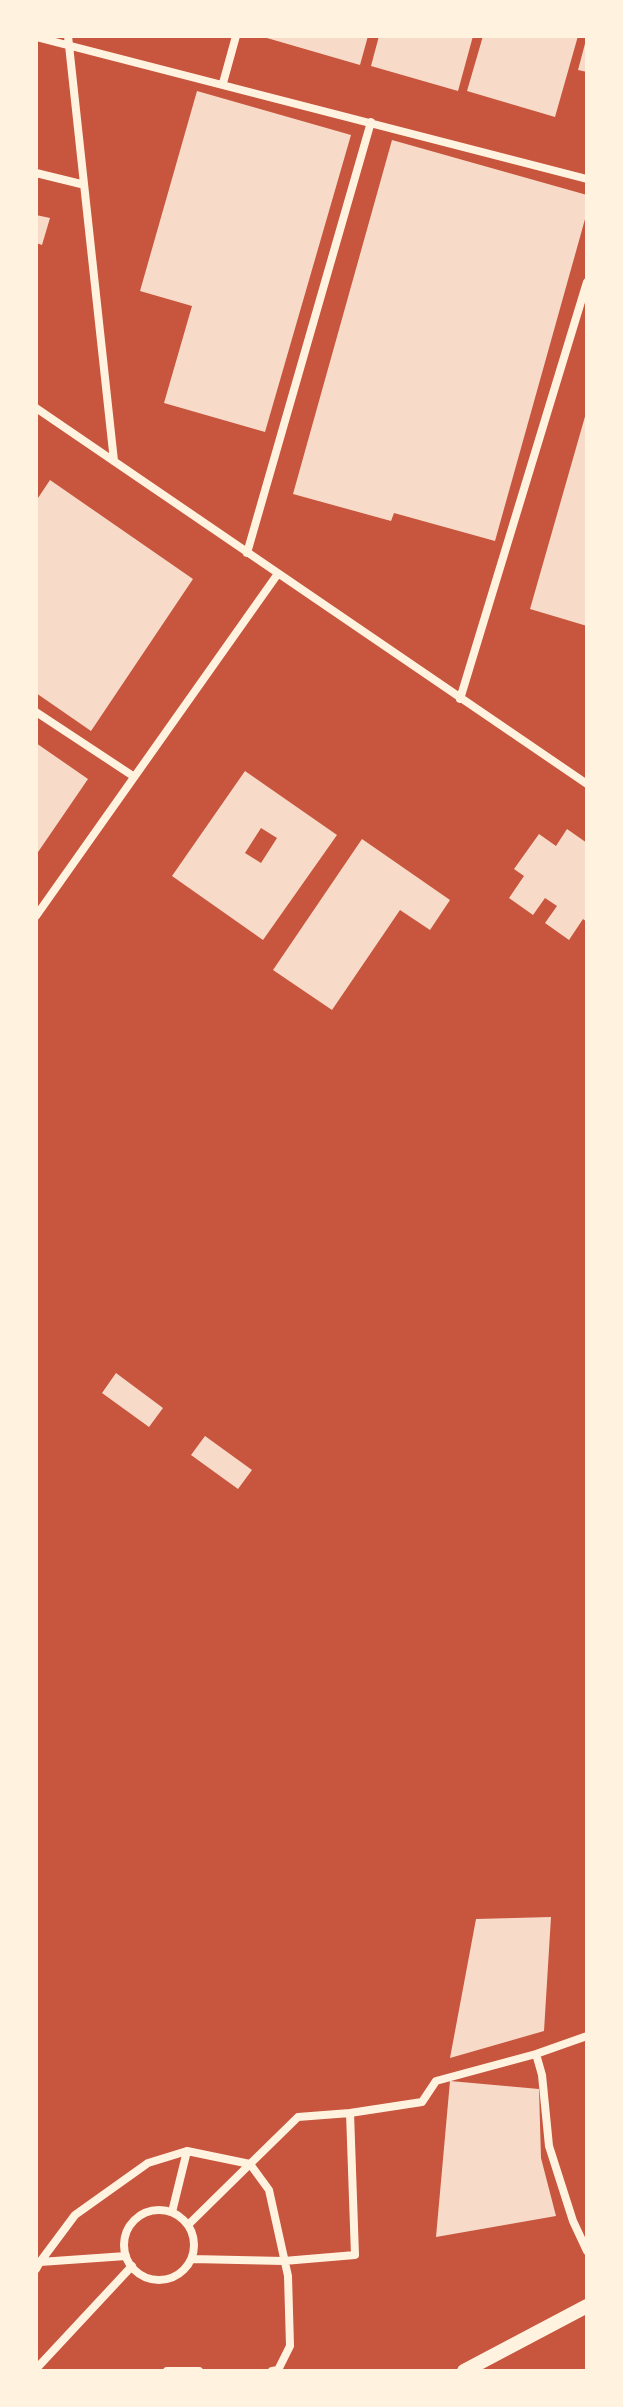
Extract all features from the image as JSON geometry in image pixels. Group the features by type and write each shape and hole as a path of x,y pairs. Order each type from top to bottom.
{"street":[{"path":"223,83 236,36"},
{"path":"36,37 69,40 587,179"},
{"path":"69,40 81,184 114,461"},
{"path":"247,553 371,122"},
{"path":"36,173 81,184"},
{"path":"460,699 587,282"},
{"path":"36,408 587,784"},
{"path":"36,916 277,575"},
{"path":"36,712 133,776"},
{"path":"188,2225 298,2117 422,2102 436,2081 536,2054 587,2036"},
{"path":"536,2054 542,2075 549,2146 573,2221 587,2251"},
{"path":"192,2259 284,2261 355,2255 350,2113"},
{"path":"172,2212 187,2151"},
{"path":"38,2266 75,2215 148,2163 187,2151 250,2164 269,2190 288,2276 290,2346 278,2370 272,2371"},
{"path":"151,2211 172,2212 188,2225 193,2235 192,2259 185,2269 164,2279 141,2275 132,2266 124,2244 133,2222 151,2211"},
{"path":"38,2266 126,2256"},
{"path":"36,2369 132,2266"},
{"path":"464,2371 587,2306"},
{"path":"167,2371 199,2371"}],"building":[{"path":"260,36 368,36 360,65"},
{"path":"379,36 473,36 458,91 371,66"},
{"path":"483,36 578,36 555,117 467,91"},
{"path":"587,41 587,72 578,70"},
{"path":"197,91 351,135 265,432 164,403 192,306 140,291"},
{"path":"392,140 587,195 587,212 495,541 394,513 391,521 293,494"},
{"path":"36,215 50,218 42,245 36,243"},
{"path":"587,413 587,626 530,609"},
{"path":"50,480 193,579 91,731 36,693 36,501"},
{"path":"36,743 88,779 36,855"},
{"path":"245,771 337,835 263,940 172,876","holes":["261,828 277,838 261,863 245,853"]},
{"path":"567,829 587,843 587,922 583,919 569,940 545,923 557,906 545,898 533,915 509,898 524,876 514,869 539,834 556,846"},
{"path":"362,839 450,900 430,930 400,910 332,1010 273,970"},
{"path":"116,1373 163,1408 149,1427 102,1393"},
{"path":"205,1436 252,1470 238,1489 191,1455"},
{"path":"551,1917 544,2031 450,2058 476,1919"},
{"path":"450,2081 539,2089 541,2158 556,2216 436,2237"}]}
